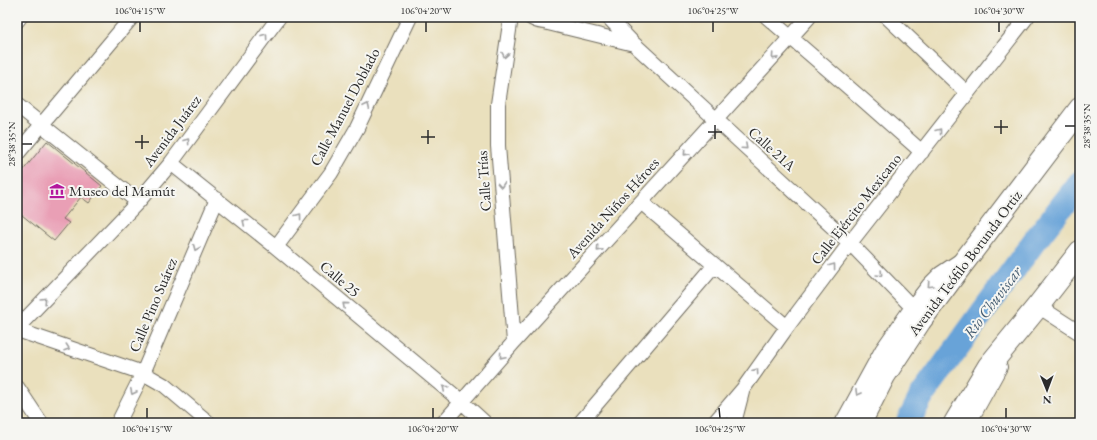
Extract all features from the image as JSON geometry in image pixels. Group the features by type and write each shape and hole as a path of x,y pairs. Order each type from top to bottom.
{"main road":[{"name":"Avenida Teófilo Borunda Ortiz","path":"860,423 884,376 920,322 1080,109"},
{"path":"955,423 989,366 1080,252"}],"street":[{"path":"17,21 20,17"},
{"name":"Avenida Juárez","path":"17,329 138,202 171,163 279,17"},
{"name":"Calle Manuel Doblado","path":"276,247 331,174 357,128 410,17"},
{"name":"Calle Trías","path":"512,17 498,104 498,146 514,342"},
{"path":"529,17 539,22 634,44"},
{"path":"548,23 562,17"},
{"name":"Calle 21A","path":"608,17 634,44 716,121 850,243 912,307"},
{"path":"767,17 922,152"},
{"name":"Avenida Niños Héroes","path":"444,423 514,342 809,17"},
{"path":"887,17 967,93"},
{"name":"Calle Ejército Mexicano","path":"714,423 743,389 850,243 1027,17"},
{"path":"17,154 126,19"},
{"path":"17,105 138,202"},
{"name":"Calle 25","path":"171,163 276,247 462,402 485,423"},
{"name":"Calle Pino Suárez","path":"118,423 143,373 217,199"},
{"path":"641,202 787,327"},
{"path":"842,423 882,350 912,307 929,285 940,274 972,253"},
{"path":"580,423 715,264"},
{"path":"1038,306 1080,333"},
{"path":"17,329 143,373 164,385 209,423"},
{"path":"969,423 990,386 1016,333"},
{"path":"17,387 41,423"},
{"path":"734,423 743,389"}],"building":[{"name":"Museo del Mamút","path":"47,141 102,186 89,203 81,197 63,219 69,223 54,241 17,211 17,178"}],"waterway":[{"name":"Rio Chuviscar","path":"908,423 921,397 1033,243 1080,183"}],"place":[{"name":"Museo del Mamút","path":"57,191"}]}
